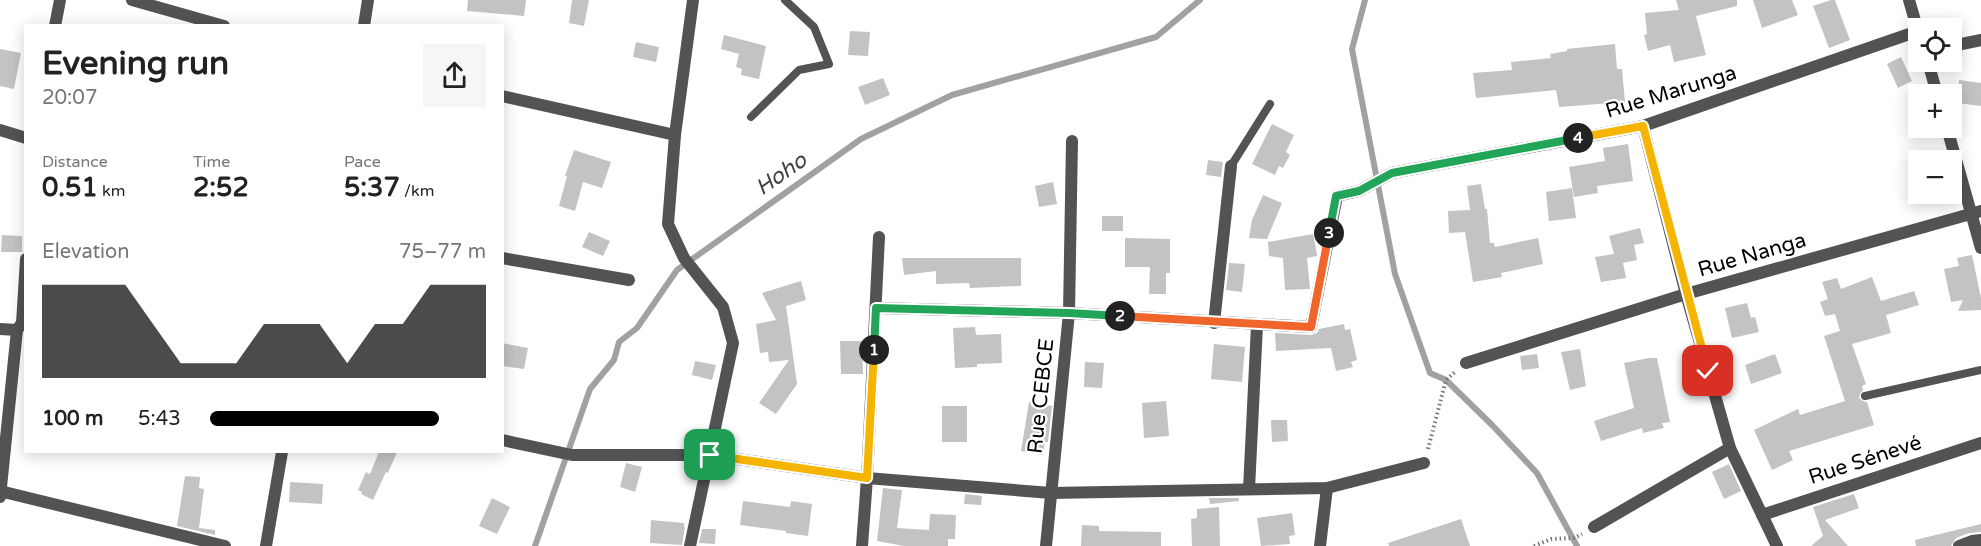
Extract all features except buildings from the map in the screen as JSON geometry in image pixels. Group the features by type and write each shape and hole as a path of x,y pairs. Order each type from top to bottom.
{"street":[{"path":"55,24 60,0"},
{"path":"132,0 217,24"},
{"path":"364,24 368,0"},
{"path":"690,546 733,343 723,307 684,258 668,224 675,135 693,0"},
{"path":"1909,0 1914,18"},
{"name":"Rue Marunga","path":"1257,325 1311,327 1336,196 1359,191 1392,173 1643,126 1908,34"},
{"path":"1962,44 1981,40"},
{"path":"504,96 675,135"},
{"path":"1643,126 1686,294 1730,448 1777,546"},
{"path":"0,130 24,137"},
{"path":"1950,138 1976,212 1981,248"},
{"name":"Rue CEBCE","path":"1046,546 1069,313 1072,141"},
{"path":"1214,322 1231,166"},
{"name":"Rue Nanga","path":"1466,363 1686,294 1976,212"},
{"path":"862,546 879,237"},
{"path":"504,258 629,280"},
{"path":"0,497 24,286"},
{"path":"876,308 1069,313 1257,325 1249,489"},
{"path":"0,329 21,326"},
{"path":"504,440 566,454 710,455 867,478 1051,493 1327,488 1424,463"},
{"name":"Rue Sénevé","path":"1762,515 1981,443"},
{"path":"1594,527 1730,448"},
{"path":"266,546 282,453"},
{"path":"1320,546 1327,488"},
{"path":"0,491 225,546"},
{"path":"1959,546 1981,540"}],"lane":[{"path":"751,117 799,70 828,64 814,27 786,0"},
{"path":"1231,166 1270,104"},
{"path":"1864,396 1981,369"}],"path":[{"path":"1424,463 1446,380 1466,363"},
{"path":"1534,546 1551,539 1574,538 1594,527"}],"waterway":[{"name":"Hoho","path":"535,546 590,389 614,360 619,342 637,328 677,270 861,139 952,95 1156,37 1200,0"},
{"path":"1365,0 1352,49 1395,274 1430,373 1446,380 1537,473 1577,546"}],"route":[{"path":"710,455 867,478 876,308 1069,313 1311,327 1336,196 1359,191 1392,173 1643,126 1708,371"}]}
